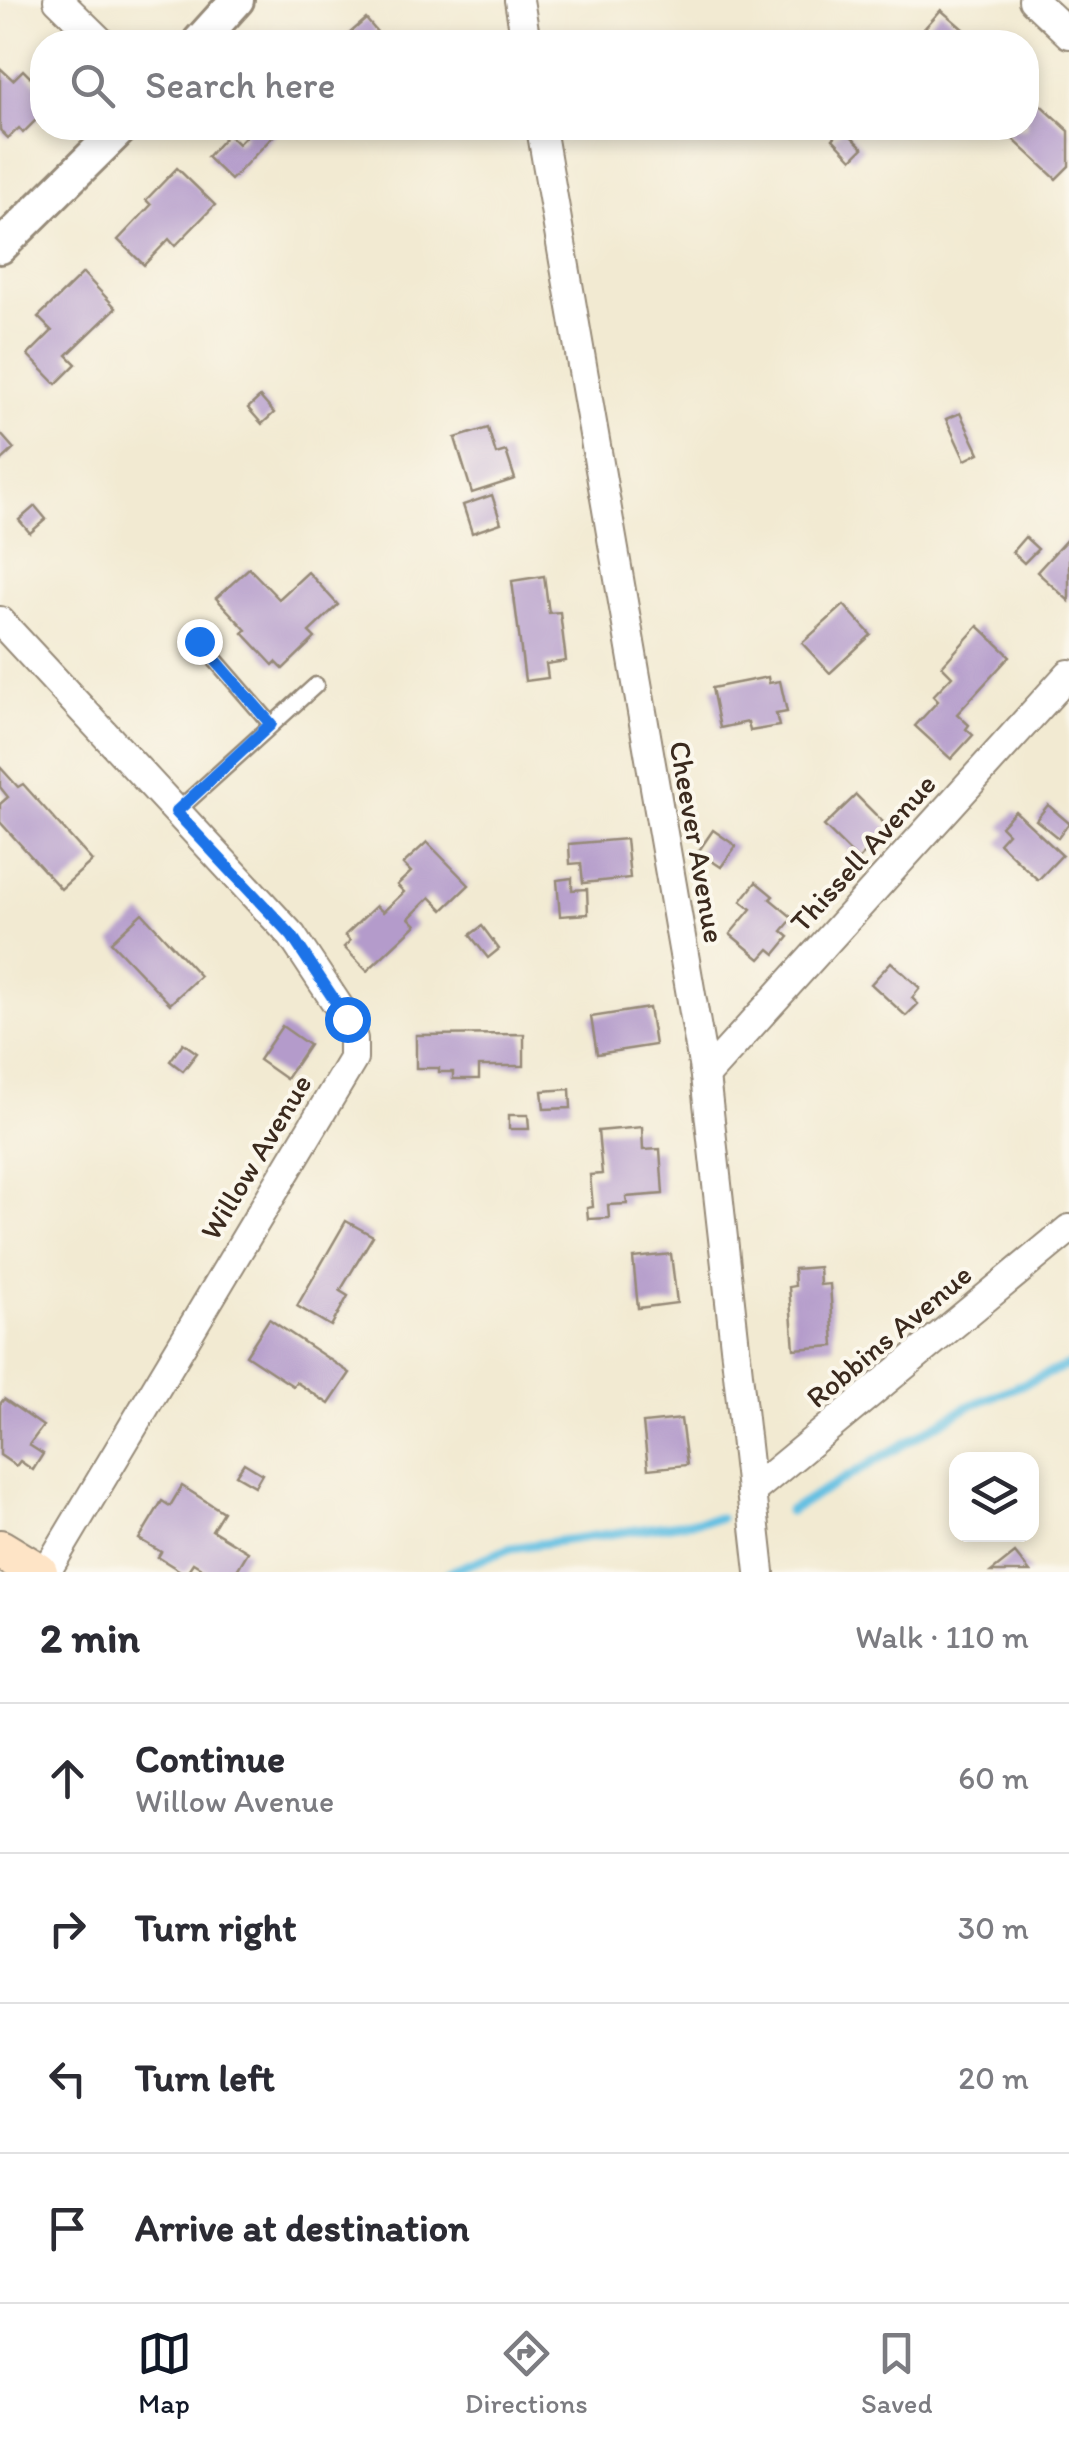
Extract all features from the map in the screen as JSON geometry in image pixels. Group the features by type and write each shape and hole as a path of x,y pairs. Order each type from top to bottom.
{"main road":[{"path":"0,1549 38,1572"}],"street":[{"path":"58,0 89,30"},
{"path":"210,30 236,0"},
{"path":"519,0 524,30"},
{"path":"1033,0 1069,34"},
{"path":"0,248 109,140"},
{"name":"Cheever Avenue","path":"543,140 704,1076 760,1572"},
{"name":"Willow Avenue","path":"0,622 292,936 347,1019 354,1039 353,1059 46,1572"},
{"name":"Thissell Avenue","path":"704,1076 1069,674"},
{"name":"Robbins Avenue","path":"751,1492 1069,1230"}],"lane":[{"path":"199,641 271,724"},
{"path":"176,812 316,685"}],"building":[{"path":"941,10 964,30 923,30"},
{"path":"366,19 375,30 353,30"},
{"path":"0,68 13,80 23,70 30,77 30,126 23,133 19,128 8,138 0,130"},
{"path":"1039,104 1069,131 1069,166 1056,179 1014,140 1039,140"},
{"path":"223,140 238,144 242,140 269,140 231,180 207,157"},
{"path":"834,140 855,140 863,148 852,159"},
{"path":"177,168 215,205 175,246 169,239 144,265 118,240 151,205 146,200"},
{"path":"83,273 116,308 67,355 76,364 56,384 28,355 52,331 38,317"},
{"path":"260,397 274,413 262,424 248,408"},
{"path":"960,413 979,453 965,460 946,419"},
{"path":"488,428 496,454 506,451 515,479 472,493 455,438"},
{"path":"0,433 14,449 0,462"},
{"path":"492,495 501,523 472,533 463,505"},
{"path":"35,506 46,519 30,533 19,520"},
{"path":"1025,537 1038,549 1024,563 1012,552"},
{"path":"1069,537 1069,601 1037,572"},
{"path":"249,568 279,599 308,572 338,605 309,632 315,638 283,669 276,662 273,665 216,598"},
{"path":"544,576 549,613 560,612 566,661 546,664 548,678 525,681 512,581"},
{"path":"844,605 871,635 830,673 802,643"},
{"path":"978,626 1010,656 957,714 973,735 951,759 915,726 938,701 933,696 952,676 942,666"},
{"path":"768,677 769,683 780,681 787,712 776,714 779,726 750,731 748,722 720,728 712,688"},
{"path":"0,767 18,787 23,784 92,861 61,889 0,822 0,804 8,797 0,787"},
{"path":"856,795 889,828 858,860 824,826"},
{"path":"1048,805 1069,823 1058,838 1036,820"},
{"path":"1015,811 1062,855 1038,880 999,843 1008,833 1001,826"},
{"path":"713,830 736,846 721,867 698,852"},
{"path":"626,839 630,878 583,883 581,863 570,864 569,844"},
{"path":"427,842 469,885 443,910 430,897 409,918 416,925 367,971 344,947 350,941 345,935 376,906 383,912 404,892 397,885 411,872 403,864"},
{"path":"572,878 572,890 587,889 588,914 560,916 557,880"},
{"path":"756,882 793,918 782,931 789,937 775,954 769,949 760,959 730,934 751,909 741,901"},
{"path":"142,913 200,976 170,1004 111,942"},
{"path":"482,926 499,949 488,958 470,935"},
{"path":"891,962 920,988 912,998 918,1004 906,1016 871,984"},
{"path":"649,1008 655,1045 597,1054 591,1017"},
{"path":"282,1026 309,1045 286,1079 259,1060"},
{"path":"524,1034 524,1066 479,1066 479,1079 453,1079 453,1072 416,1068 416,1035"},
{"path":"183,1043 197,1053 183,1071 170,1061"},
{"path":"570,1089 571,1108 544,1109 542,1091"},
{"path":"509,1115 528,1115 529,1129 509,1129"},
{"path":"642,1127 643,1150 660,1149 663,1194 626,1197 627,1204 608,1205 609,1218 588,1219 587,1208 593,1207 590,1175 602,1174 598,1131"},
{"path":"346,1221 373,1236 340,1291 348,1296 331,1326 297,1306"},
{"path":"671,1254 677,1303 638,1308 633,1258"},
{"path":"819,1267 820,1285 830,1284 834,1346 794,1349 789,1287 795,1286 794,1269"},
{"path":"269,1319 350,1373 329,1404 246,1355"},
{"path":"4,1399 43,1426 29,1445 43,1454 33,1470 20,1461 16,1466 0,1455 0,1404"},
{"path":"681,1419 687,1465 648,1469 643,1423"},
{"path":"244,1463 262,1474 255,1486 236,1475"},
{"path":"182,1486 223,1512 212,1530 248,1552 236,1572 208,1572 193,1563 187,1572 182,1572 158,1557 161,1552 139,1539 162,1501 170,1506"},
{"path":"1015,1553 1030,1572 991,1572"}],"waterway":[{"path":"789,1511 969,1406 1069,1365"},
{"path":"449,1572 511,1548 720,1518"}],"route":[{"path":"199,641 271,724 176,812 292,936 347,1019"}]}
